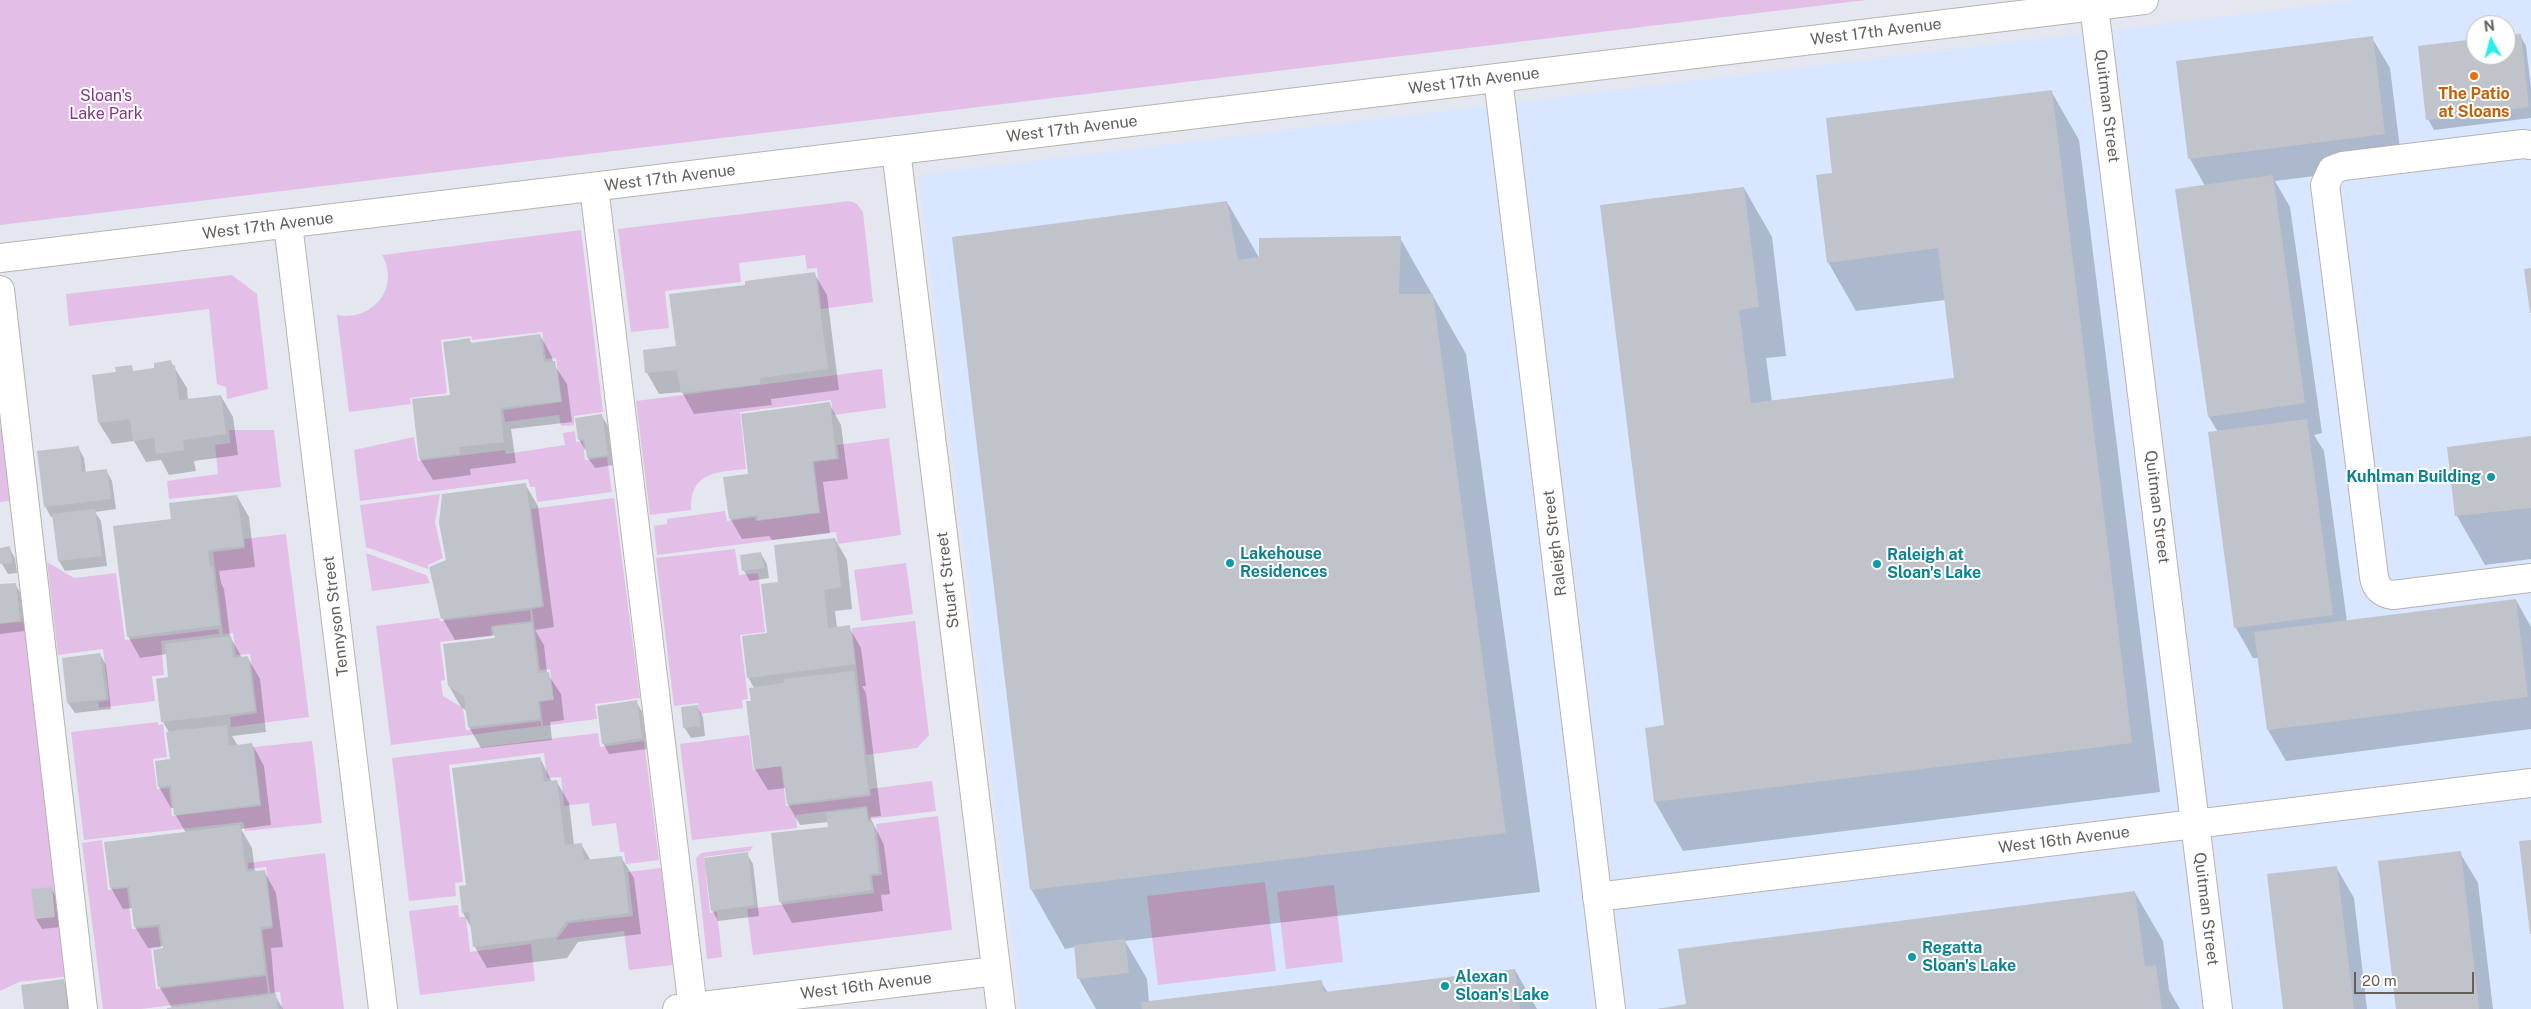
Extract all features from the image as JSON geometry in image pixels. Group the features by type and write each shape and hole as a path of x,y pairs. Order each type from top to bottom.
{"street":[{"name":"West 17th Avenue","path":"0,258 2144,0"},
{"name":"Quitman Street","path":"2094,6 2218,1009"},
{"name":"Raleigh Street","path":"1498,78 1611,1009"},
{"path":"2531,145 2523,144 2343,166 2332,170 2325,185 2374,577 2377,587 2382,592 2393,595 2531,578"},
{"name":"Stuart Street","path":"896,150 1001,1009"},
{"path":"594,187 688,1008"},
{"name":"Tennyson Street","path":"288,224 384,1009"},
{"path":"0,290 82,1009"},
{"name":"West 16th Avenue","path":"1597,897 2531,783"},
{"name":"West 16th Avenue","path":"688,1008 996,970"}],"shaded area":[{"path":"2359,0 2531,0 2531,1009 1020,1009 918,175"}],"green space":[{"name":"Sloan's Lake Park","path":"0,0 1866,0 0,225"},
{"path":"850,201 857,204 863,212 873,302 821,309 817,268 807,269 805,255 739,263 741,282 665,291 669,328 631,332 618,229"},
{"path":"581,230 603,412 574,416 574,425 561,426 559,415 505,422 503,410 562,402 556,358 546,359 542,332 472,340 471,336 441,340 447,393 410,398 411,404 349,412 337,315 350,316 361,313 372,308 380,300 388,279 387,267 382,255"},
{"path":"232,275 257,294 268,389 227,399 226,387 217,384 209,309 69,326 66,294"},
{"path":"882,369 886,408 833,415 831,400 740,412 746,469 715,473 700,481 692,497 691,510 650,515 636,401"},
{"path":"7,427 16,500 0,502 0,428"},
{"path":"229,430 274,430 281,487 169,499 167,481 218,474 215,445 230,443"},
{"path":"575,431 576,442 583,441 585,460 607,457 612,492 537,502 535,487 530,487 528,479 360,501 354,450 414,437 418,461 505,450 506,454 565,445 563,433"},
{"path":"889,438 901,535 838,544 836,532 657,555 654,526 667,524 667,519 725,511 727,521 755,517 756,521 820,513 814,462 839,459 837,445"},
{"path":"440,494 435,522 443,558 428,565 428,569 366,547 360,505"},
{"path":"614,498 640,698 595,704 597,719 543,726 540,702 554,700 550,669 540,670 532,609 544,607 531,509"},
{"path":"286,534 309,717 231,727 230,717 257,713 250,654 236,655 233,633 223,634 213,552 245,548 244,539"},
{"path":"735,549 739,575 758,573 765,632 740,635 748,699 742,700 743,708 700,714 698,703 674,706 656,558"},
{"path":"366,553 426,575 430,583 372,591"},
{"path":"47,562 74,578 116,573 125,640 218,629 219,634 161,641 164,675 152,676 155,701 99,708 98,702 109,700 103,649 58,655"},
{"path":"906,563 913,614 861,621 854,570"},
{"path":"530,610 531,621 491,626 492,636 440,642 445,680 441,681 443,696 463,708 466,730 541,721 541,726 391,745 376,626 439,618 440,621"},
{"path":"29,621 72,976 19,982 0,991 0,624"},
{"path":"915,621 929,735 917,748 866,755 852,628"},
{"path":"158,722 158,725 163,724 167,757 153,759 157,789 169,788 172,816 261,806 254,747 312,741 322,823 245,831 243,822 84,840 71,732"},
{"path":"598,733 600,747 644,741 659,860 626,864 624,852 620,852 616,823 592,826 589,803 564,806 561,777 547,778 544,753 449,765 463,882 455,883 456,896 409,901 392,758"},
{"path":"749,735 753,770 781,766 786,806 871,796 870,789 932,781 936,811 869,819 867,806 796,815 797,828 692,840 680,744"},
{"path":"938,816 952,930 753,955 747,909 874,893 872,876 882,875 876,824"},
{"path":"102,840 108,890 127,888 132,929 158,927 161,948 151,949 156,989 266,976 268,993 141,1009 103,1009 82,843"},
{"path":"753,846 750,851 704,857 710,913 717,912 722,957 707,959 696,858 701,853"},
{"path":"325,853 344,1009 282,1009 280,992 270,993 262,930 273,928 266,867 248,869 248,863"},
{"path":"661,868 673,965 629,970 624,931 556,940 569,923 633,916 628,872"},
{"path":"1265,882 1276,971 1158,985 1147,896"},
{"path":"1334,885 1343,962 1286,969 1277,892"},
{"path":"458,905 459,917 466,917 470,952 531,944 535,981 420,995 409,911"}],"building":[{"path":"2516,34 2521,34 2529,107 2426,120 2418,46 2466,40 2466,65 2516,65"},
{"path":"2373,36 2385,134 2188,159 2176,61"},
{"name":"Raleigh at Sloan's Lake","path":"2052,90 2132,743 1654,802 1645,728 1664,725 1600,205 1744,187 1759,307 1739,310 1751,403 1954,378 1938,248 1827,263 1816,175 1832,173 1826,118"},
{"path":"2273,175 2305,403 2208,417 2175,189"},
{"name":"Lakehouse Residences","path":"1227,201 1238,260 1259,257 1259,238 1401,236 1399,294 1433,294 1506,833 1030,890 952,237"},
{"path":"2531,268 2531,313 2530,313 2524,269"},
{"path":"815,272 828,369 760,378 760,384 681,393 677,370 645,373 643,350 676,346 669,294 745,285 745,281"},
{"path":"540,334 544,362 555,361 561,401 500,408 504,442 459,447 460,454 419,459 412,399 450,395 443,342 470,338 470,343"},
{"path":"171,360 172,366 175,365 179,400 221,395 226,434 183,440 184,450 156,454 154,438 133,441 130,419 98,423 92,375 116,372 115,367 132,365 133,371 154,368 154,363"},
{"path":"830,402 836,458 812,461 819,512 758,520 758,515 729,519 723,477 748,474 741,414"},
{"path":"602,414 608,455 587,458 584,439 578,440 575,418"},
{"path":"2307,419 2333,615 2234,628 2208,432"},
{"name":"Kuhlman Building","path":"2531,436 2531,508 2455,516 2447,447"},
{"path":"79,446 82,472 107,469 111,499 44,507 37,451"},
{"path":"526,483 542,606 441,619 429,567 446,560 439,523 442,494"},
{"path":"237,495 244,546 208,550 220,625 127,637 113,526 171,519 169,503"},
{"path":"95,509 102,556 58,561 52,514"},
{"path":"835,538 841,587 824,590 828,628 850,625 855,664 747,678 742,636 767,633 761,584 778,582 774,545"},
{"path":"10,546 12,563 0,564 0,548"},
{"path":"761,552 764,568 742,571 740,555"},
{"path":"16,583 20,621 0,623 0,584"},
{"path":"2516,599 2528,697 2267,730 2254,632"},
{"path":"532,623 538,673 549,672 553,699 538,701 540,719 468,727 464,696 448,686 443,644 495,638 493,627"},
{"path":"231,636 233,658 248,656 255,711 161,722 156,679 168,677 165,644"},
{"path":"100,653 106,699 67,703 62,658"},
{"path":"854,671 869,794 787,804 782,766 754,769 746,701 751,701 749,688 784,683 784,679"},
{"path":"637,700 642,738 602,744 597,706"},
{"path":"698,705 700,726 683,728 681,707"},
{"path":"227,725 229,746 252,743 260,804 174,815 171,785 158,787 155,761 170,759 166,732"},
{"path":"540,757 544,782 557,780 565,845 582,843 584,860 622,856 629,913 566,921 555,937 473,947 469,912 462,913 459,886 466,885 452,768"},
{"path":"866,808 868,823 873,822 879,873 869,874 871,890 779,902 771,833 828,827 826,813"},
{"path":"240,825 246,872 265,870 272,926 260,927 265,974 158,987 153,950 163,948 160,924 134,927 129,886 110,888 104,842"},
{"path":"2531,840 2531,934 2530,934 2519,841"},
{"path":"2461,851 2479,1009 2396,1009 2378,861"},
{"path":"748,852 754,905 711,911 704,858"},
{"path":"2337,866 2354,1009 2283,1009 2267,874"},
{"path":"52,887 55,917 35,919 31,889"},
{"name":"Regatta Sloan's Lake","path":"2135,891 2145,966 2156,965 2162,1009 1657,1009 1686,1004 1678,949"},
{"path":"1125,939 1129,973 1077,979 1074,945"},
{"name":"Alexan Sloan's Lake","path":"1515,969 1520,1009 1142,1009 1141,1002 1322,980 1324,992"},
{"path":"64,979 67,1009 24,1009 21,985"},
{"path":"276,994 278,1009 167,1009 167,1008"}],"place":[{"name":"The Patio at Sloans","path":"2474,76"},
{"name":"Kuhlman Building","path":"2491,477"},
{"name":"Lakehouse Residences","path":"1230,563"},
{"name":"Raleigh at Sloan's Lake","path":"1877,564"},
{"name":"Regatta Sloan's Lake","path":"1912,957"},
{"name":"Alexan Sloan's Lake","path":"1445,986"}]}
